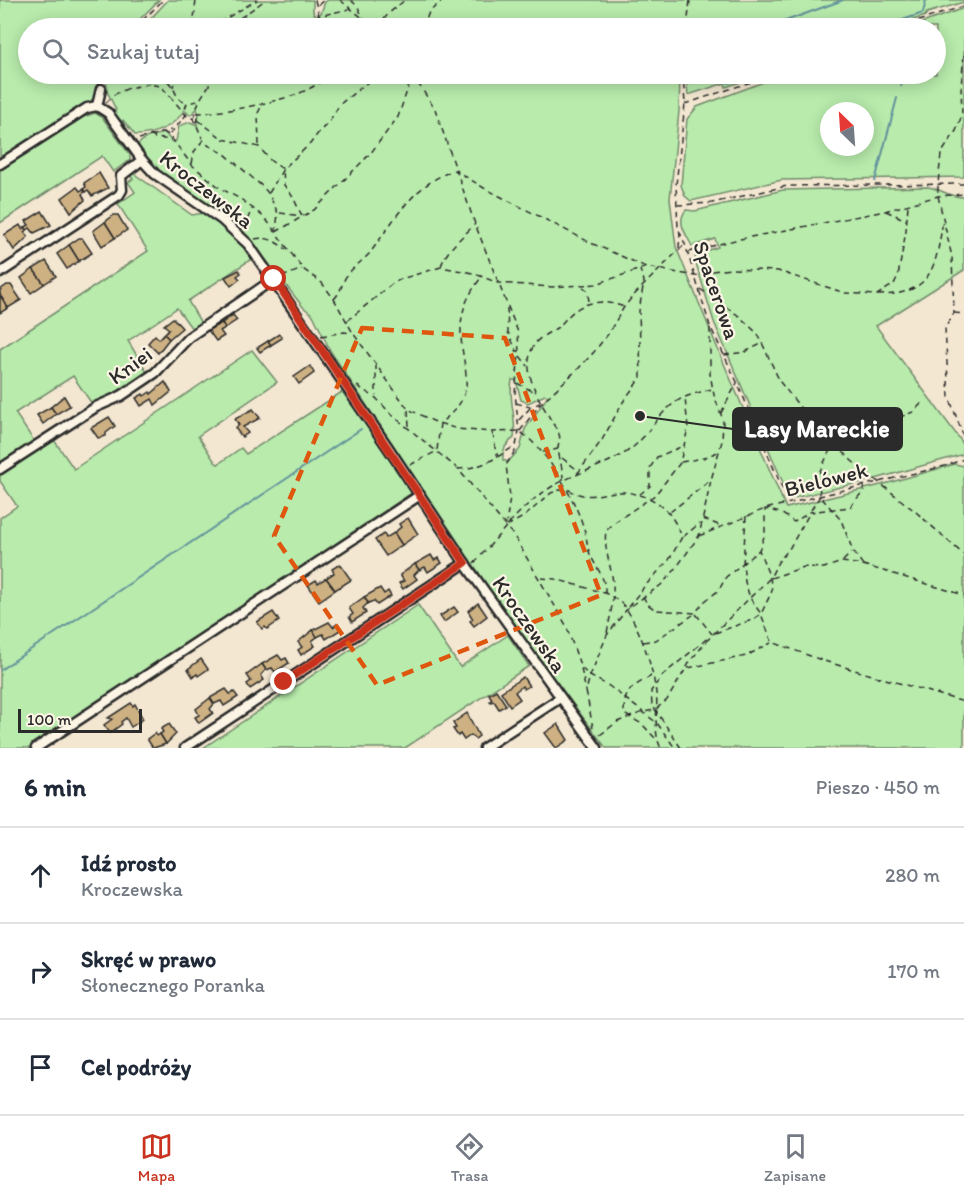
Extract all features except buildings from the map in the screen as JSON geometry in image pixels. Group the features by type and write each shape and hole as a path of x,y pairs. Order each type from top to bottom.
{"street":[{"path":"0,164 81,111 97,106 101,89"},
{"name":"Kroczewska","path":"97,106 108,113 155,174 222,220 248,244 274,279 466,566 594,745"},
{"path":"0,273 119,195 123,190 121,176 142,160"},
{"name":"Kniei","path":"0,469 96,407 121,396 146,379 161,367 189,337 274,279"},
{"path":"36,748 420,495"},
{"path":"185,748 466,566"},
{"path":"484,748 560,698"}],"path":[{"path":"145,18 163,0"},
{"path":"194,18 196,0"},
{"path":"227,18 257,0"},
{"path":"240,18 264,0"},
{"path":"315,0 319,16 349,9"},
{"path":"316,6 324,0"},
{"path":"340,0 362,18"},
{"path":"351,0 364,18"},
{"path":"385,18 405,0"},
{"path":"427,18 429,12 443,0"},
{"path":"688,18 690,0"},
{"path":"928,18 964,6"},
{"path":"964,55 961,86 962,115 956,131 941,154 938,184 938,196 952,257 954,313 945,328 949,397 964,438"},
{"path":"97,106 109,102 115,94 129,88 148,84 161,86 186,116 194,119 203,140 208,145 225,154 263,187 278,213 276,232"},
{"path":"170,84 180,101 188,103 199,101"},
{"path":"194,119 199,101 210,84"},
{"path":"197,112 213,113 263,102 296,94 319,84"},
{"path":"268,194 283,169 310,144 340,105 366,84"},
{"path":"276,232 314,210 370,154 398,117 410,84"},
{"path":"420,84 435,109 445,134 455,170 518,332 519,354 515,383 519,431 517,445 506,465 510,504 506,526"},
{"name":"Spacerowa","path":"684,84 685,104 676,185 676,221 688,252 710,326 737,382 789,504"},
{"path":"685,104 745,84"},
{"path":"259,147 258,113 263,102"},
{"path":"186,116 185,109 188,103"},
{"path":"196,123 197,112"},
{"path":"137,140 172,129 186,116"},
{"path":"198,120 223,139 259,147 283,169"},
{"path":"172,129 170,135 172,140 192,165 220,188 242,200 265,218 303,269 322,284 334,299 353,333 408,409 410,428"},
{"path":"163,132 170,135"},
{"path":"150,135 155,138 172,140"},
{"path":"192,165 194,152 203,140"},
{"path":"283,169 284,185 302,216"},
{"path":"455,170 484,188 591,243 658,271 695,276 711,271 732,269 778,271 845,293 897,295 914,288 927,278 937,259 944,218"},
{"path":"334,299 340,292 346,276 370,253 399,211 416,192 437,177 455,170"},
{"path":"676,205 698,206 787,186 964,184"},
{"path":"688,252 735,240 908,205 938,196 964,194"},
{"path":"877,295 894,284 898,276 908,205"},
{"path":"239,234 248,221 252,208"},
{"path":"885,210 907,221"},
{"path":"278,213 302,216"},
{"path":"441,267 446,254 475,224"},
{"path":"679,250 680,231"},
{"path":"248,244 262,237 274,240 289,252"},
{"path":"519,431 541,403 594,352 624,307 685,244"},
{"path":"346,322 392,284 441,267 457,269 498,283 552,287 596,284 647,267"},
{"path":"274,279 303,269"},
{"path":"578,473 602,440 623,402 641,377 639,311 645,286 640,269"},
{"path":"440,423 451,416 466,388 461,326 464,308 472,289 482,277"},
{"path":"589,285 587,290 590,302"},
{"path":"581,286 587,290"},
{"path":"699,288 738,316 758,334 780,382 803,411 852,462 916,512 964,555"},
{"path":"562,481 562,458 558,449 560,435 535,392 529,367 530,354 541,337 553,331 573,311 590,302 611,302 624,307"},
{"path":"507,304 508,332 519,354 529,367"},
{"path":"954,313 964,314"},
{"path":"627,609 661,585 699,536 711,480 721,451 723,430 721,413 710,374 710,326"},
{"path":"313,338 344,332 353,333"},
{"path":"724,355 745,352 762,344"},
{"path":"376,364 376,398"},
{"path":"721,413 737,382"},
{"path":"515,383 535,392"},
{"path":"356,386 376,398 392,415 458,469 506,526 540,578 566,626 581,668 593,728 594,745"},
{"path":"466,566 525,506 562,481 632,449 673,404 684,397 713,389"},
{"path":"586,692 607,635 613,597 606,531 615,522 649,499 667,482 680,463 688,428 684,397"},
{"path":"516,403 530,407"},
{"path":"519,420 530,407 541,403"},
{"path":"681,748 650,701 654,686 663,675 712,634 770,578 820,496 820,471 827,455 836,443 857,428 871,426 884,419 900,417 913,412 922,403"},
{"path":"408,409 458,429 491,432 519,431 543,453 566,488 585,531 589,552 605,582 605,593"},
{"path":"437,451 440,423"},
{"path":"494,437 501,431"},
{"path":"491,432 494,437 494,450 498,456"},
{"path":"458,469 474,469 517,445"},
{"path":"639,495 650,486 650,468 657,458 685,445"},
{"path":"543,453 558,449"},
{"path":"403,470 417,460 437,451"},
{"path":"680,463 721,451"},
{"path":"562,458 578,473"},
{"name":"Bielówek","path":"699,536 765,509 945,466 964,459"},
{"path":"669,513 711,480"},
{"path":"642,642 656,640 695,613 719,590 726,577 759,550 765,534 765,509 781,513 794,522 810,512 850,507 864,490 864,486"},
{"path":"506,526 525,516 551,493 566,488"},
{"path":"566,488 574,493 589,496 624,492 649,499 669,513 682,537"},
{"path":"820,496 841,520 853,551 863,565"},
{"path":"746,516 743,564 750,598 772,642 824,661 964,702"},
{"path":"702,518 722,526"},
{"path":"607,635 650,579 669,561 682,537 701,522"},
{"path":"594,745 617,722 655,710 667,700 678,685 686,668 712,634 752,620 760,614 772,591 770,578 759,550"},
{"path":"770,578 804,567 824,568 842,562 853,551"},
{"path":"842,562 863,565 964,595"},
{"path":"540,578 555,579 605,593 627,609 642,642 654,686 656,739"},
{"path":"641,592 643,599 656,610 695,613 712,634"},
{"path":"686,668 746,656 772,642"},
{"path":"581,668 590,676 609,686 657,723 675,748"},
{"path":"651,676 632,688 624,698 624,714 642,724 661,748"}],"highlighted area":[{"path":"362,328 505,338 601,595 377,685 274,536"}],"green space":[{"path":"0,0 159,0 141,18 18,18 18,84 98,84 95,98 0,160"},
{"path":"168,0 313,0 313,12 316,16 321,13 328,0 964,0 964,2 927,13 919,18 151,18"},
{"path":"964,8 964,177 782,180 691,201 685,196 681,185 687,119 697,107 758,84 946,84 946,18 936,18"},
{"path":"107,84 680,84 670,199 676,247 786,508 955,464 964,466 964,748 606,748 515,627 331,352 313,315 303,307 241,228 162,175 150,164 112,112 116,110 107,91","holes":["197,109 199,114 197,125 190,122 179,126 176,141 172,142 165,133 150,136 136,144 122,121 135,135 142,135 163,129 175,121 184,110 190,115","512,380 516,380 521,400 528,403 545,395 548,396 525,429 520,449 508,462 503,460 503,453 505,447 514,438 511,387"]},
{"path":"687,84 722,84 688,95"},
{"path":"95,113 102,117 130,155 130,160 113,172 102,156 0,223 0,168 82,115 83,117"},
{"path":"133,173 192,215 204,213 218,223 252,255 250,260 188,301 201,323 192,329 177,308 128,341 147,372 120,390 92,404 73,376 15,413 34,441 0,464 0,349 148,251 118,204 135,192 128,182 133,179 130,175"},
{"path":"927,187 953,196 964,197 964,270 876,326 962,442 964,454 879,478 790,499 714,322 695,260 696,254 718,247 715,239 692,246 683,228 683,214 686,210 695,211 783,190"},
{"path":"252,350 277,382 198,436 215,462 218,464 241,448 246,454 342,392 350,397 413,492 30,748 0,748 0,518 17,506 0,481 0,476 54,440 74,469"},
{"path":"418,605 460,667 508,635 529,666 405,748 203,748"}],"waterway":[{"path":"794,18 843,0"},
{"path":"909,18 923,13 926,0"},
{"path":"875,181 897,98"},
{"path":"0,670 361,429"}],"place":[{"name":"Lasy Mareckie","path":"640,416"}],"route":[{"path":"274,279 465,563 284,682"}]}
